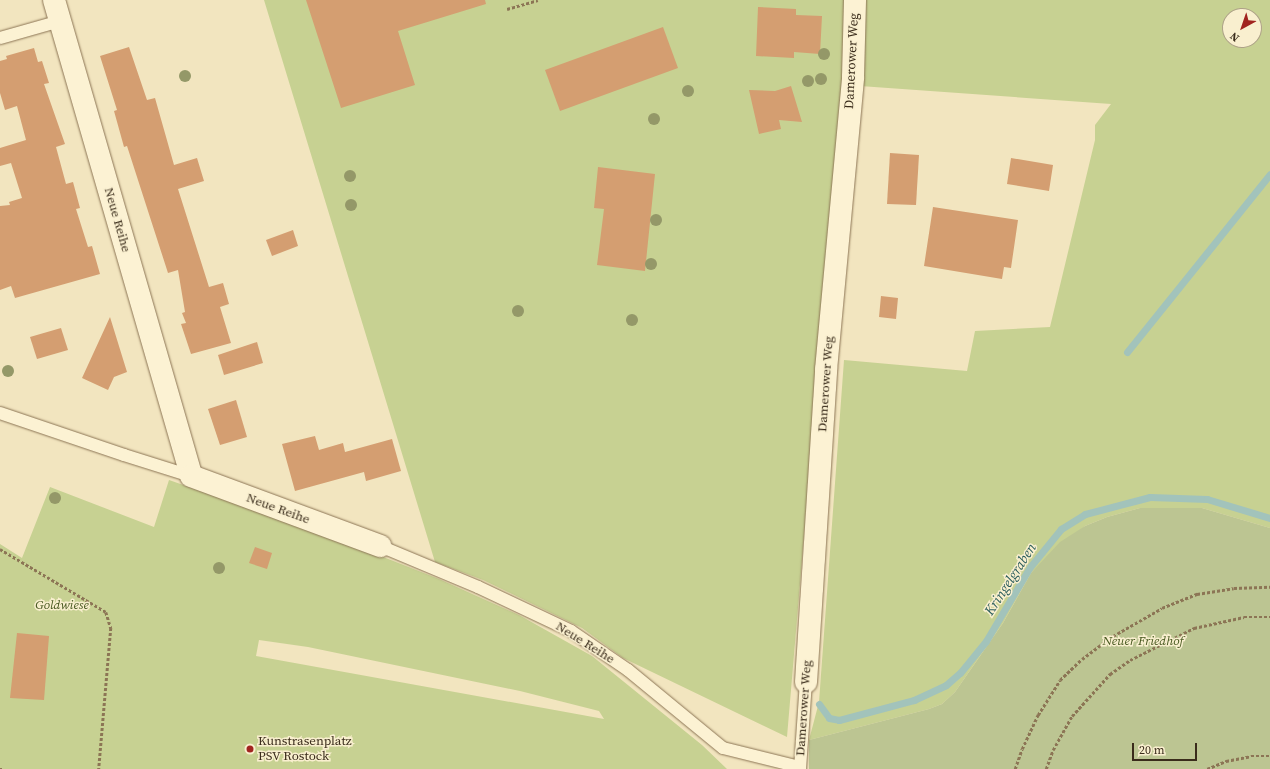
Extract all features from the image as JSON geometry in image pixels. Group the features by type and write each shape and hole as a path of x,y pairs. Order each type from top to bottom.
{"street":[{"name":"Neue Reihe","path":"54,0 190,476 380,546"},
{"name":"Damerower Weg","path":"806,682 826,370 855,0"}],"lane":[{"path":"0,38 60,21"},
{"path":"0,413 190,476"},
{"name":"Neue Reihe","path":"380,546 478,587 571,631 628,670 723,748 800,768"},
{"name":"Damerower Weg","path":"800,768 806,682"}],"path":[{"path":"507,9 538,0"},
{"path":"0,549 106,612 111,628 99,769"},
{"path":"1015,769 1022,749 1038,715 1060,680 1082,659 1113,636 1162,608 1197,594 1234,588 1270,587"},
{"path":"1046,769 1053,750 1072,716 1110,674 1125,664 1194,628 1244,617 1270,617"},
{"path":"1207,769 1226,761 1250,756 1270,756"}],"green space":[{"path":"264,0 845,0 843,77 787,737 623,658 582,628 483,580 435,562"},
{"path":"863,0 1270,0 1270,528 1202,508 1140,508 1107,517 1085,526 1031,573 1003,623 955,692 942,704 929,709 809,740 819,702 844,360 967,371 975,331 1050,327 1095,140 1095,125 1111,104 860,86"},
{"name":"Goldwiese","path":"169,480 335,538 439,579 519,615 592,656 702,745 727,769 0,769 0,544 22,558 50,487 154,527","holes":["259,640 308,647 520,691 599,711 604,719 256,656"]},
{"name":"Neuer Friedhof","path":"1140,508 1202,508 1270,528 1270,769 809,769 809,740 929,709 942,704 955,692 1003,623 1031,573 1060,542 1085,526 1107,517"}],"building":[{"path":"306,0 485,0 486,4 398,31 415,85 341,108"},
{"path":"758,7 796,9 796,15 822,16 820,54 794,52 794,58 756,56"},
{"path":"663,27 678,68 560,111 545,70"},
{"path":"129,47 147,100 155,98 174,165 197,158 204,181 178,189 209,287 223,283 229,304 220,307 231,343 191,354 181,324 186,323 182,313 185,312 178,270 168,273 127,146 124,147 114,111 117,110 100,56"},
{"path":"34,48 38,62 42,61 49,83 44,84 65,144 56,147 66,184 73,182 80,208 76,209 88,247 92,246 100,274 15,298 11,286 0,290 0,206 10,205 9,202 22,198 11,163 0,166 0,148 26,140 17,106 5,110 0,93 0,61 7,59 6,56"},
{"path":"791,86 802,122 779,120 781,129 759,134 749,90 775,91"},
{"path":"890,153 919,155 916,205 887,204"},
{"path":"1011,158 1053,165 1049,191 1007,184"},
{"path":"598,167 655,174 645,271 597,265 604,209 594,208"},
{"path":"933,207 1018,220 1011,268 1004,267 1002,279 924,266"},
{"path":"293,230 298,246 272,256 266,240"},
{"path":"881,296 898,298 896,319 879,317"},
{"path":"110,317 127,372 114,377 108,390 82,378"},
{"path":"61,328 68,350 37,359 30,337"},
{"path":"257,342 263,363 224,375 218,355"},
{"path":"236,400 247,437 220,445 208,409"},
{"path":"315,436 319,450 343,443 345,452 392,439 401,471 366,481 364,472 295,491 282,444"},
{"path":"255,547 272,553 267,569 249,563"},
{"path":"17,633 49,636 44,700 10,698"}],"waterway":[{"path":"1127,352 1270,174"},
{"name":"Kringelgraben","path":"819,704 829,718 839,720 914,700 946,685 960,673 986,641 1030,567 1061,529 1085,514 1150,497 1207,499 1270,518"}],"place":[{"name":"Kunstrasenplatz PSV Rostock","path":"250,749"}]}
